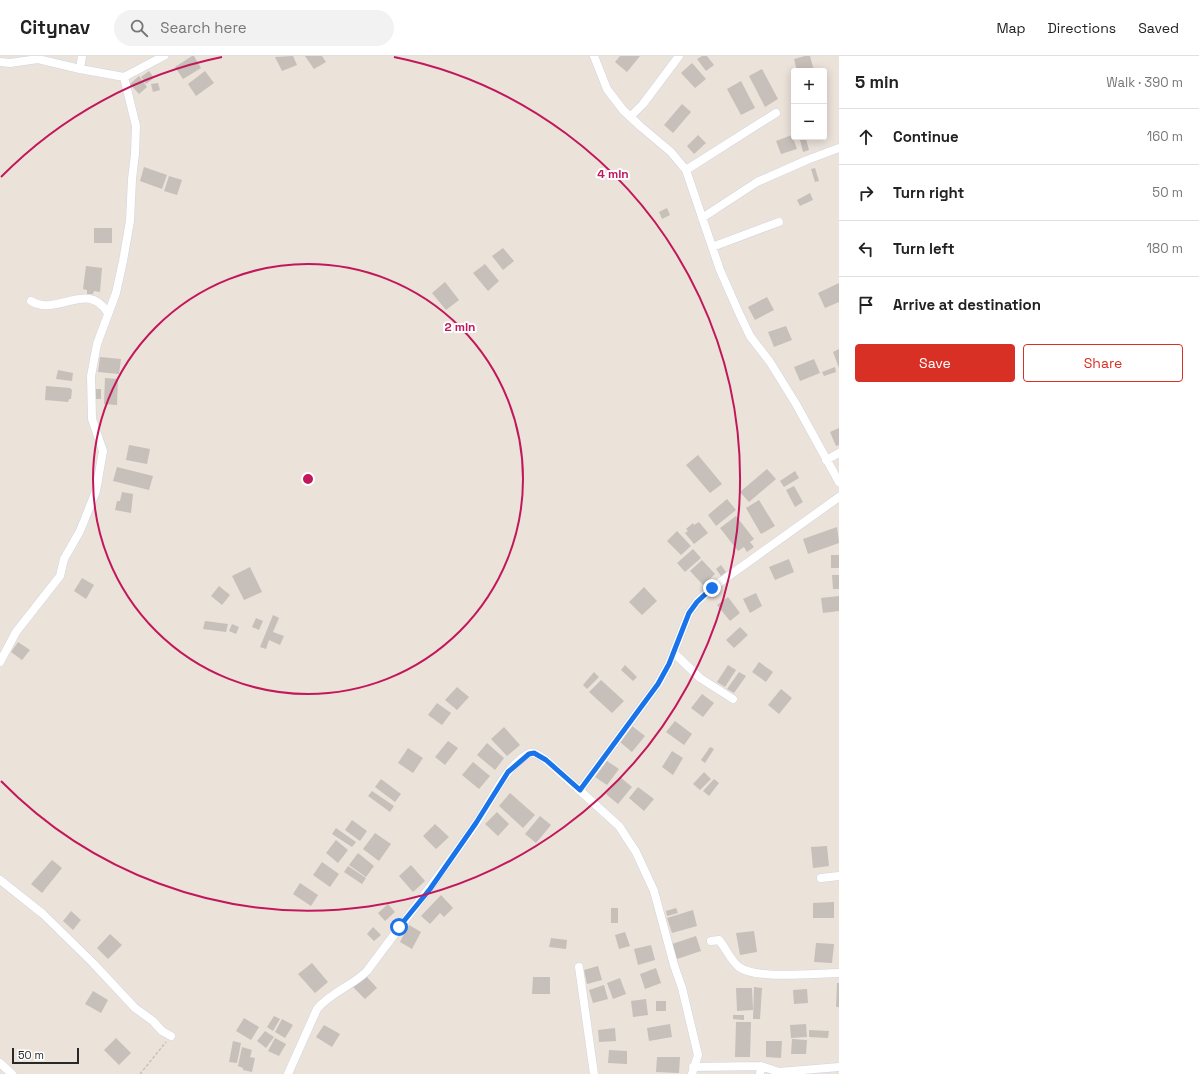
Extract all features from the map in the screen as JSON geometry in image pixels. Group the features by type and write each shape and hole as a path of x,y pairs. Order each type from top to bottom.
{"street":[{"path":"80,69 82,56"},
{"path":"0,62 10,63 38,59 124,77 164,56"},
{"path":"594,56 608,89 630,117 671,152 686,170 720,270 750,336 770,362 796,404 839,482"},
{"path":"630,117 643,104 679,56"},
{"path":"0,662 3,649 60,576 64,560 80,531 96,491 103,451 92,419 91,376 97,344 107,312 116,293 123,261 130,221 135,154 136,126 124,77"},
{"path":"686,170 776,113"},
{"path":"702,218 757,182 839,148"},
{"path":"712,247 779,222"},
{"path":"31,300 38,305 54,305 84,298 94,299 102,303 107,312"},
{"path":"826,460 839,452"},
{"path":"580,790 658,684 674,653 689,613 697,602 712,588 839,497"},
{"path":"674,653 700,678 733,699"},
{"path":"288,1074 317,1009 322,1003 357,981 367,971 430,889 489,804 508,772 529,754 534,753 546,760 619,826 636,852 654,891 674,965 682,988 698,1055 692,1070 761,1070 779,1072 839,1067"},
{"path":"822,878 839,876"},
{"path":"0,880 43,914 93,963 135,1008 162,1031 171,1036"},
{"path":"711,941 719,940 738,966 745,970 793,976 839,974"},
{"path":"579,967 594,1074"},
{"path":"0,1063 12,1074"}],"path":[{"path":"140,1074 171,1036"}],"building":[{"path":"194,56 201,68 183,79 175,67"},
{"path":"293,56 297,65 282,71 275,57"},
{"path":"305,56 322,56 326,62 314,69"},
{"path":"620,56 640,56 627,72 615,62"},
{"path":"702,56 707,56 714,65 706,71 697,59"},
{"path":"810,56 813,68 796,68 794,59"},
{"path":"692,63 706,79 695,88 681,73"},
{"path":"762,69 778,99 765,107 749,76"},
{"path":"149,71 154,78 146,84 141,77"},
{"path":"205,71 214,83 196,96 188,84"},
{"path":"139,76 147,87 139,94 130,84"},
{"path":"741,81 755,108 741,115 727,89"},
{"path":"158,83 160,90 153,92 151,84"},
{"path":"682,104 691,112 673,133 664,125"},
{"path":"698,135 706,143 694,154 687,146"},
{"path":"791,135 791,140 794,140 797,149 781,154 776,141"},
{"path":"800,140 806,140 809,150 803,152"},
{"path":"144,167 167,175 162,189 140,181"},
{"path":"815,168 819,181 815,182 811,169"},
{"path":"169,176 182,180 177,195 164,191"},
{"path":"810,193 813,200 800,206 797,200"},
{"path":"667,208 670,215 662,219 659,212"},
{"path":"94,228 112,228 112,243 94,243"},
{"path":"503,248 514,261 503,270 492,256"},
{"path":"485,264 499,281 488,291 473,273"},
{"path":"86,266 102,268 100,292 94,291 93,294 87,294 87,290 83,289"},
{"path":"445,282 459,300 446,310 432,293"},
{"path":"839,283 839,302 825,308 818,293"},
{"path":"767,297 774,310 755,320 748,307"},
{"path":"786,326 792,340 774,347 768,332"},
{"path":"839,349 839,368 833,352"},
{"path":"100,357 121,359 119,374 98,372"},
{"path":"814,359 820,373 800,381 794,367"},
{"path":"835,367 836,372 824,376 822,372"},
{"path":"58,370 73,373 72,381 56,379"},
{"path":"105,378 118,379 117,405 104,404"},
{"path":"46,386 70,388 72,390 71,399 69,399 68,402 45,400"},
{"path":"94,389 101,389 101,399 94,399"},
{"path":"839,428 839,445 836,446 830,432"},
{"path":"129,445 150,449 147,464 126,460"},
{"path":"698,455 722,484 710,493 686,465"},
{"path":"117,467 153,476 149,490 113,481"},
{"path":"767,469 776,479 749,502 740,492"},
{"path":"795,471 799,478 784,487 780,481"},
{"path":"794,486 803,502 795,507 786,490"},
{"path":"122,492 133,494 131,513 115,510 117,501 120,501"},
{"path":"727,499 736,510 716,526 708,515"},
{"path":"759,500 775,526 761,534 746,508"},
{"path":"736,516 754,539 750,542 754,547 747,552 744,547 738,551 720,528"},
{"path":"699,522 708,533 694,544 685,533 688,531 686,529 693,523 694,525"},
{"path":"837,527 839,543 808,554 803,539"},
{"path":"677,531 691,546 681,555 667,541"},
{"path":"693,549 701,558 685,572 677,563"},
{"path":"831,555 839,555 839,568 831,568"},
{"path":"789,559 794,572 775,580 769,567"},
{"path":"702,560 715,574 703,585 690,571"},
{"path":"721,565 726,572 721,576 716,569"},
{"path":"250,567 262,592 244,600 232,576"},
{"path":"832,575 839,575 839,589 833,589"},
{"path":"82,578 94,585 86,599 74,591"},
{"path":"219,586 230,595 222,605 211,596"},
{"path":"644,587 657,601 642,615 629,602"},
{"path":"756,593 762,606 750,613 743,599"},
{"path":"839,596 839,611 823,613 821,598"},
{"path":"728,597 740,613 730,621 717,605"},
{"path":"273,615 279,618 273,632 284,636 280,645 269,640 266,649 260,647"},
{"path":"256,618 263,621 259,630 252,627"},
{"path":"205,621 228,624 226,632 203,629"},
{"path":"232,624 239,627 236,634 229,631"},
{"path":"740,627 748,635 734,648 726,640"},
{"path":"18,642 30,650 22,660 11,652"},
{"path":"759,662 773,672 766,682 752,672"},
{"path":"625,665 637,677 633,681 621,670"},
{"path":"728,665 736,670 725,687 717,682"},
{"path":"594,672 599,677 587,689 583,685"},
{"path":"739,672 746,676 734,693 727,689"},
{"path":"601,680 624,701 612,713 589,692"},
{"path":"457,687 469,697 457,710 445,700"},
{"path":"781,689 792,698 779,714 768,705"},
{"path":"702,694 714,703 703,717 691,708"},
{"path":"437,703 451,713 442,725 428,715"},
{"path":"675,721 692,734 684,745 666,732"},
{"path":"632,726 645,736 632,752 620,742"},
{"path":"504,727 520,745 507,756 491,739"},
{"path":"448,741 458,748 445,765 435,757"},
{"path":"487,743 504,758 495,770 477,755"},
{"path":"710,747 714,749 705,763 701,760"},
{"path":"408,748 423,758 413,773 398,763"},
{"path":"672,751 683,758 673,775 662,767"},
{"path":"607,761 619,769 607,785 595,777"},
{"path":"473,762 490,776 479,789 462,775"},
{"path":"704,772 711,779 700,790 693,784"},
{"path":"620,777 632,787 618,804 606,794"},
{"path":"381,779 401,794 395,802 375,787"},
{"path":"714,779 719,783 709,796 703,791"},
{"path":"638,787 654,799 644,811 629,798"},
{"path":"372,791 394,806 390,812 368,796"},
{"path":"510,793 535,815 523,828 499,806"},
{"path":"497,812 509,824 498,836 485,824"},
{"path":"540,816 551,825 536,843 525,834"},
{"path":"352,820 367,831 360,841 345,830"},
{"path":"435,824 449,837 436,849 423,836"},
{"path":"336,828 356,842 352,847 332,834"},
{"path":"375,833 391,844 379,861 363,849"},
{"path":"336,840 348,850 338,863 326,853"},
{"path":"827,846 829,866 813,868 811,847"},
{"path":"358,853 374,866 366,877 349,865"},
{"path":"52,860 62,868 42,893 31,884"},
{"path":"322,862 339,874 330,887 313,875"},
{"path":"411,865 425,881 413,892 399,876"},
{"path":"348,866 366,878 362,884 344,872"},
{"path":"300,883 318,895 311,906 293,894"},
{"path":"441,895 453,908 444,917 440,913 430,924 421,916"},
{"path":"834,902 834,918 813,918 813,903"},
{"path":"388,904 395,912 385,921 378,913"},
{"path":"611,908 618,908 618,923 611,923"},
{"path":"676,908 678,913 667,916 666,911"},
{"path":"693,910 697,926 672,933 667,918"},
{"path":"71,911 81,920 73,930 63,921"},
{"path":"409,925 421,932 412,949 400,942"},
{"path":"373,927 381,935 374,941 367,934"},
{"path":"754,931 757,952 740,955 736,933"},
{"path":"625,932 630,946 619,949 615,935"},
{"path":"110,934 122,945 108,959 97,948"},
{"path":"696,936 701,951 677,959 672,944"},
{"path":"551,938 567,940 566,949 549,947"},
{"path":"816,943 834,944 832,963 814,962"},
{"path":"651,945 655,960 638,965 634,949"},
{"path":"312,963 328,982 315,993 298,974"},
{"path":"598,966 602,980 587,984 584,970"},
{"path":"656,968 661,983 645,989 640,974"},
{"path":"366,976 377,988 365,999 353,987"},
{"path":"533,977 550,977 550,994 532,994"},
{"path":"620,978 626,994 613,999 607,983"},
{"path":"837,983 839,983 839,1007 836,1007"},
{"path":"604,985 608,999 593,1003 589,990"},
{"path":"754,987 762,988 760,1019 753,1019"},
{"path":"736,988 752,988 753,1010 737,1011"},
{"path":"807,989 808,1003 794,1004 793,990"},
{"path":"93,991 108,1000 101,1013 85,1004"},
{"path":"646,999 648,1015 633,1017 631,1001"},
{"path":"656,1001 666,1001 666,1011 656,1011"},
{"path":"733,1015 744,1015 744,1020 733,1019"},
{"path":"274,1016 280,1019 273,1031 267,1027"},
{"path":"244,1018 259,1027 251,1040 236,1031"},
{"path":"282,1019 293,1025 285,1038 275,1032"},
{"path":"736,1022 751,1022 750,1057 735,1057"},
{"path":"670,1024 672,1037 649,1041 647,1028"},
{"path":"806,1024 807,1037 791,1038 790,1025"},
{"path":"324,1025 340,1034 332,1047 316,1037"},
{"path":"615,1028 616,1041 599,1042 598,1030"},
{"path":"809,1030 829,1031 828,1038 809,1037"},
{"path":"265,1031 274,1037 266,1048 257,1041"},
{"path":"116,1038 131,1053 119,1065 104,1050"},
{"path":"275,1038 286,1044 279,1056 268,1051"},
{"path":"792,1039 807,1040 806,1054 791,1054"},
{"path":"233,1041 241,1043 237,1063 229,1062"},
{"path":"766,1041 782,1041 781,1058 766,1057"},
{"path":"242,1047 252,1050 250,1057 255,1058 252,1072 243,1070 243,1068 238,1066"},
{"path":"609,1050 627,1051 627,1064 608,1063"},
{"path":"657,1057 680,1057 679,1073 656,1072"}],"route":[{"path":"399,927 430,889 489,804 508,772 520,760 529,754 534,753 546,760 580,790 658,684 674,653 689,613 697,602 712,588"}]}
